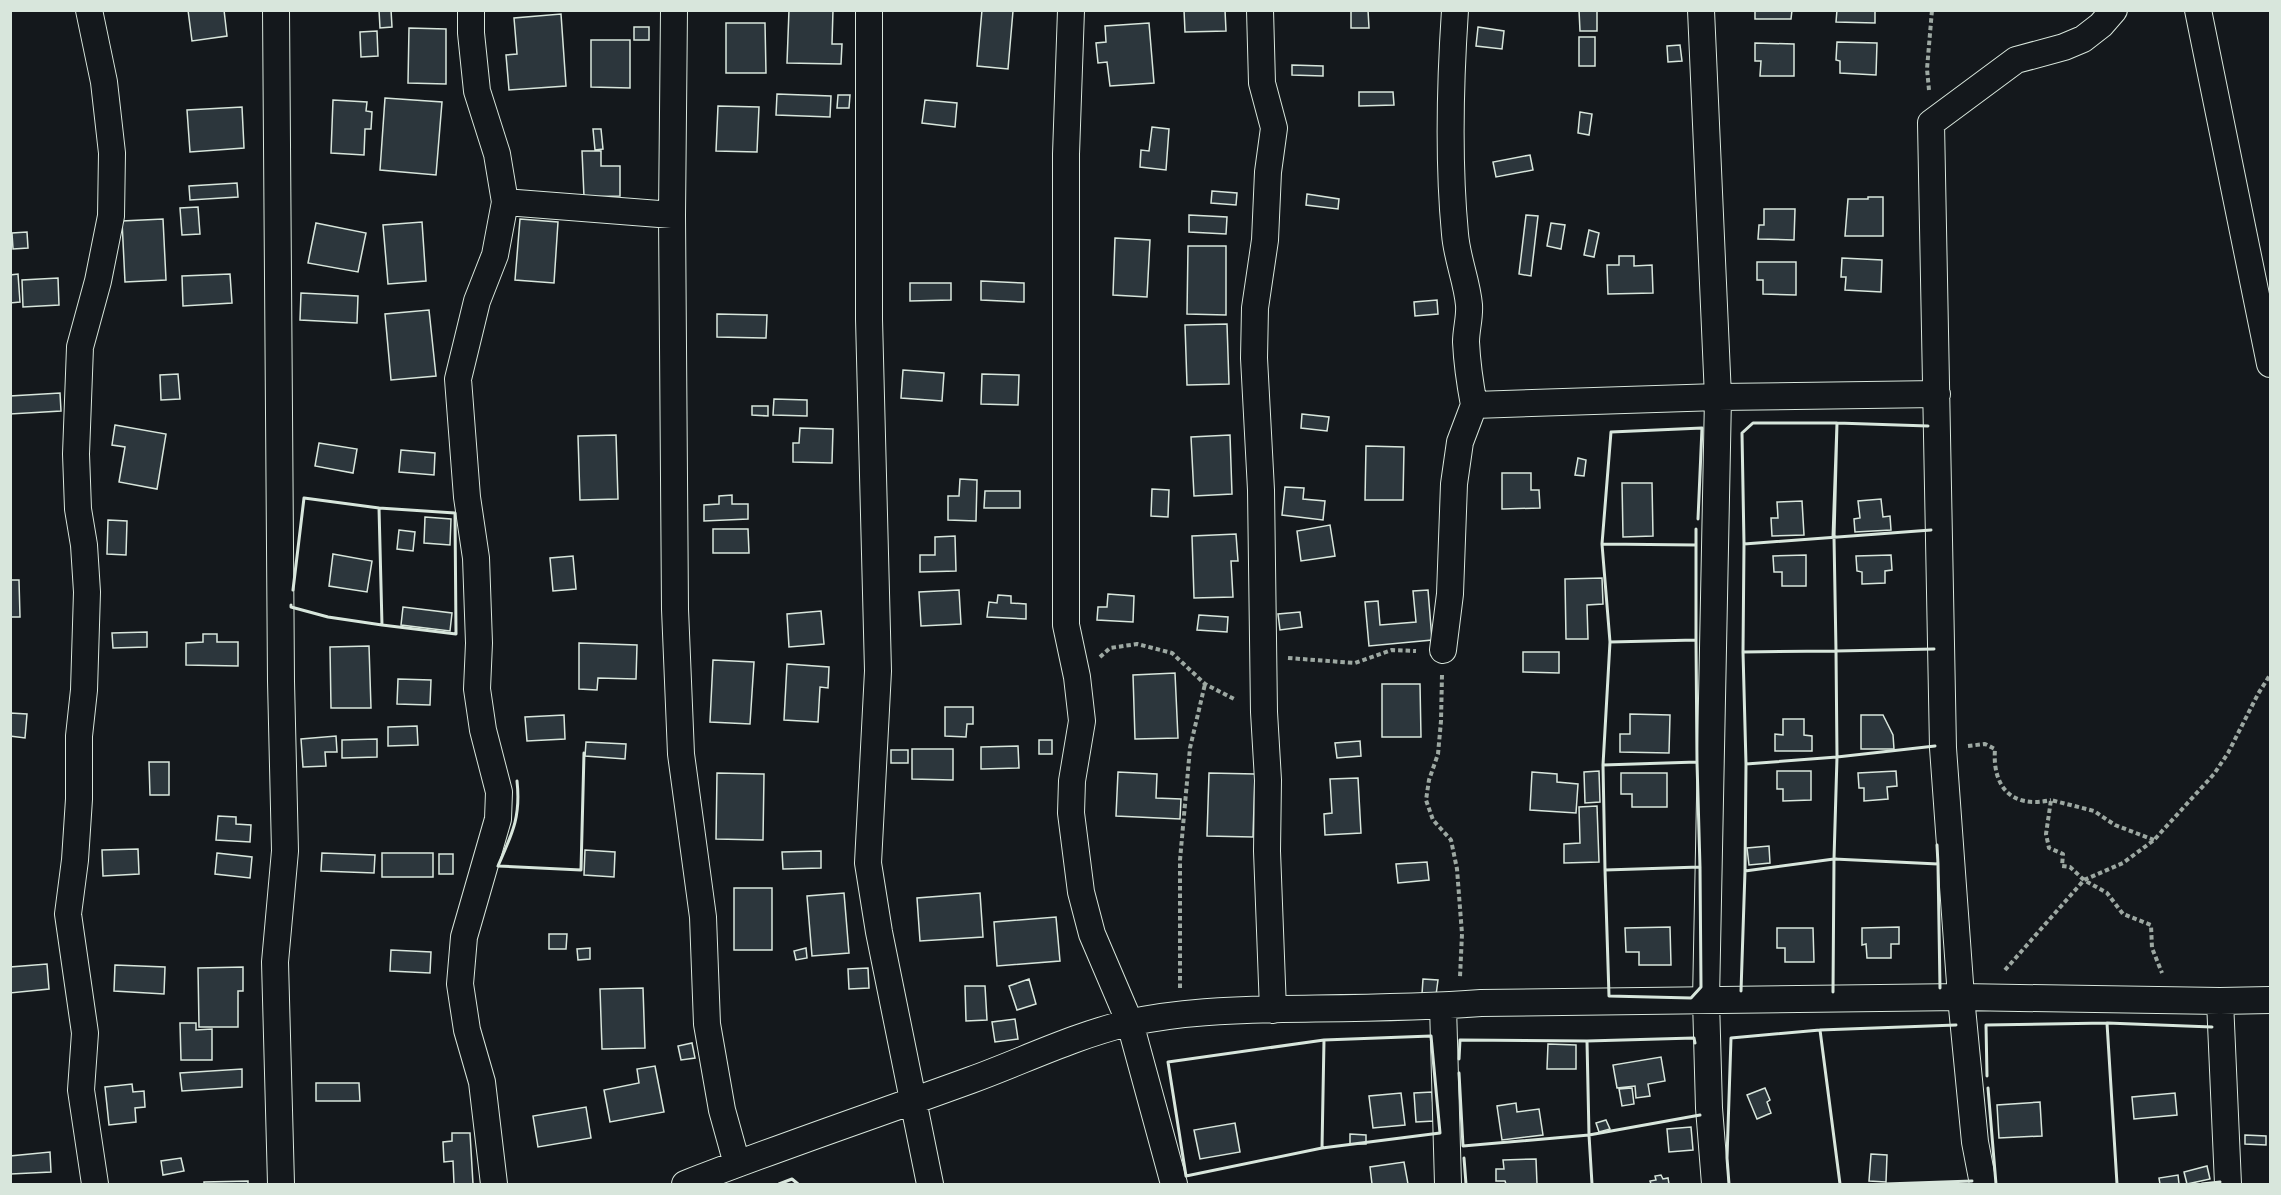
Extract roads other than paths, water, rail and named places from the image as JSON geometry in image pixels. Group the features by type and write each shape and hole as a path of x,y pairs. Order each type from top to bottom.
{"street":[{"path":"89,10 104,82 111,141 111,206 98,282 80,347 76,454 78,508 84,545 87,592 84,690 79,736 79,799 75,860 68,914 85,1033 81,1090 95,1185"},
{"path":"276,10 281,681 285,851 275,962 281,1185"},
{"path":"471,10 477,90 497,154 505,202 495,255 477,301 458,379 467,497 476,558 479,643 477,689 483,730 499,792 498,819 464,938 460,984 467,1030 482,1082 494,1185"},
{"path":"674,10 672,214 675,609 681,754 703,917 707,1024 722,1110 737,1164"},
{"path":"869,10 870,330 878,671 868,863 879,932 915,1100 930,1185"},
{"path":"1071,10 1066,154 1066,625 1077,677 1082,721 1072,781 1071,813 1081,892 1092,934 1130,1023 1174,1185"},
{"path":"1260,10 1262,82 1274,128 1268,172 1265,240 1255,308 1254,348 1261,490 1264,712 1268,780 1266,851 1273,1010"},
{"path":"1444,642 1450,594 1454,484 1460,442 1474,405 1468,372 1466,340 1470,307 1457,256 1454,231 1449,113 1452,93 1455,10"},
{"path":"1701,10 1718,397 1706,1000 1709,1107 1715,1185"},
{"path":"1983,1185 1975,1142 1970,997 1943,748 1931,123 2016,60 2064,47 2083,39 2101,25 2114,10"},
{"path":"2198,10 2271,363"},
{"path":"505,202 672,214"},
{"path":"1474,405 1718,397 1937,394"},
{"path":"685,1185 1094,1033 1130,1023 1182,1015 1481,1003 1970,997 2220,1001 2271,999"},
{"path":"2220,1001 2228,1185"},
{"path":"1443,1006 1448,1185"}]}
